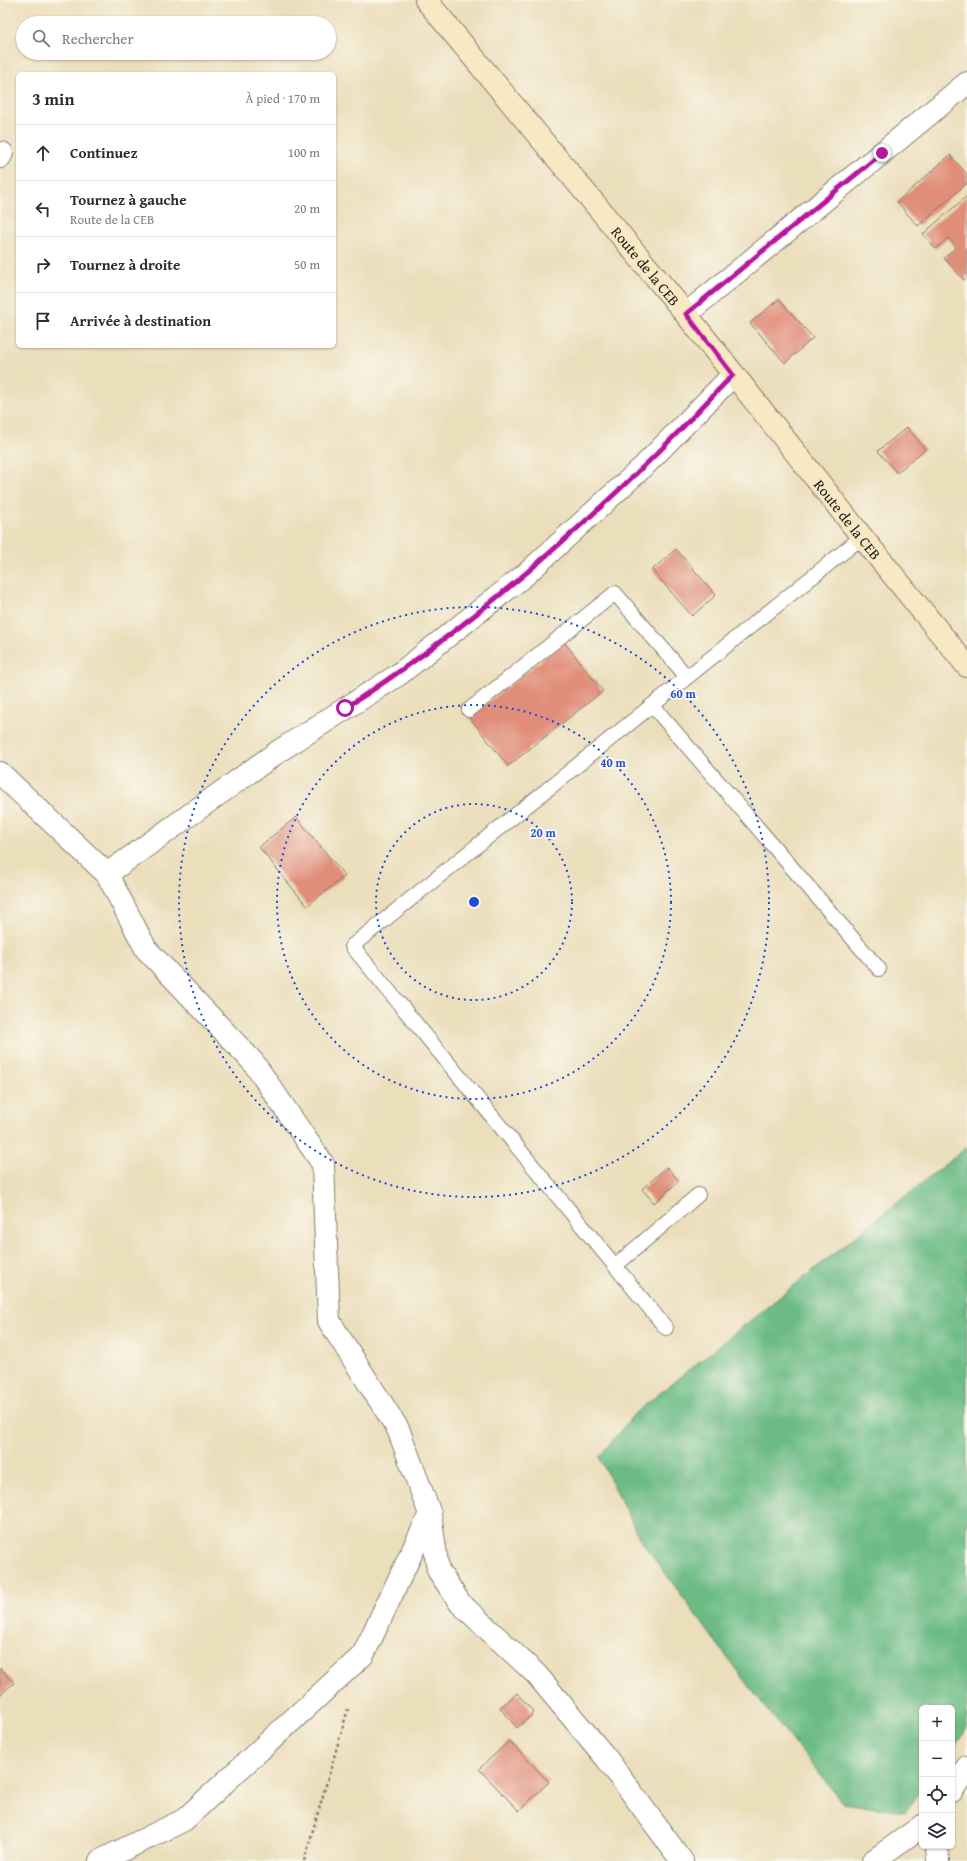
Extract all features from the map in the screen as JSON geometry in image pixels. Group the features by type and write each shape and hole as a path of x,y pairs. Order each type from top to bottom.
{"main road":[{"name":"Route de la CEB","path":"426,0 686,314 862,537 967,666"}],"street":[{"path":"686,314 967,83"},
{"path":"107,874 279,751 398,675 525,575 644,466 733,375"},
{"path":"0,773 107,874 146,949 253,1062 323,1164 329,1321 398,1429 430,1514 438,1570 460,1603 536,1674 607,1759 682,1861"},
{"path":"100,1861 184,1820 363,1654 430,1514"},
{"path":"955,1786 967,1767"},
{"path":"873,1861 919,1828"},
{"path":"938,1849 938,1861"}],"lane":[{"path":"666,1328 352,946 862,537"},
{"path":"469,710 615,593 687,677"},
{"path":"652,706 879,969"},
{"path":"615,1266 698,1195"}],"path":[{"path":"304,1861 348,1708"}],"green space":[{"path":"967,1147 967,1728 955,1746 955,1705 919,1705 919,1794 905,1812 843,1803 746,1683 640,1539 599,1457 635,1413"}],"building":[{"path":"950,155 967,174 967,183 918,226 897,202"},
{"path":"967,196 967,278 964,280 944,258 956,247 948,238 936,249 923,234"},
{"path":"779,299 813,338 785,363 750,323"},
{"path":"907,427 925,449 897,473 878,451"},
{"path":"676,549 716,595 692,616 652,570"},
{"path":"564,642 603,691 508,766 469,717"},
{"path":"296,817 345,876 307,906 259,847"},
{"path":"667,1167 679,1181 654,1203 642,1189"},
{"path":"0,1668 14,1683 0,1695"},
{"path":"517,1693 534,1713 517,1728 500,1708"},
{"path":"509,1741 549,1782 519,1811 479,1769"}],"route":[{"path":"345,708 398,675 525,575 644,466 733,375 686,314 882,153"}]}
